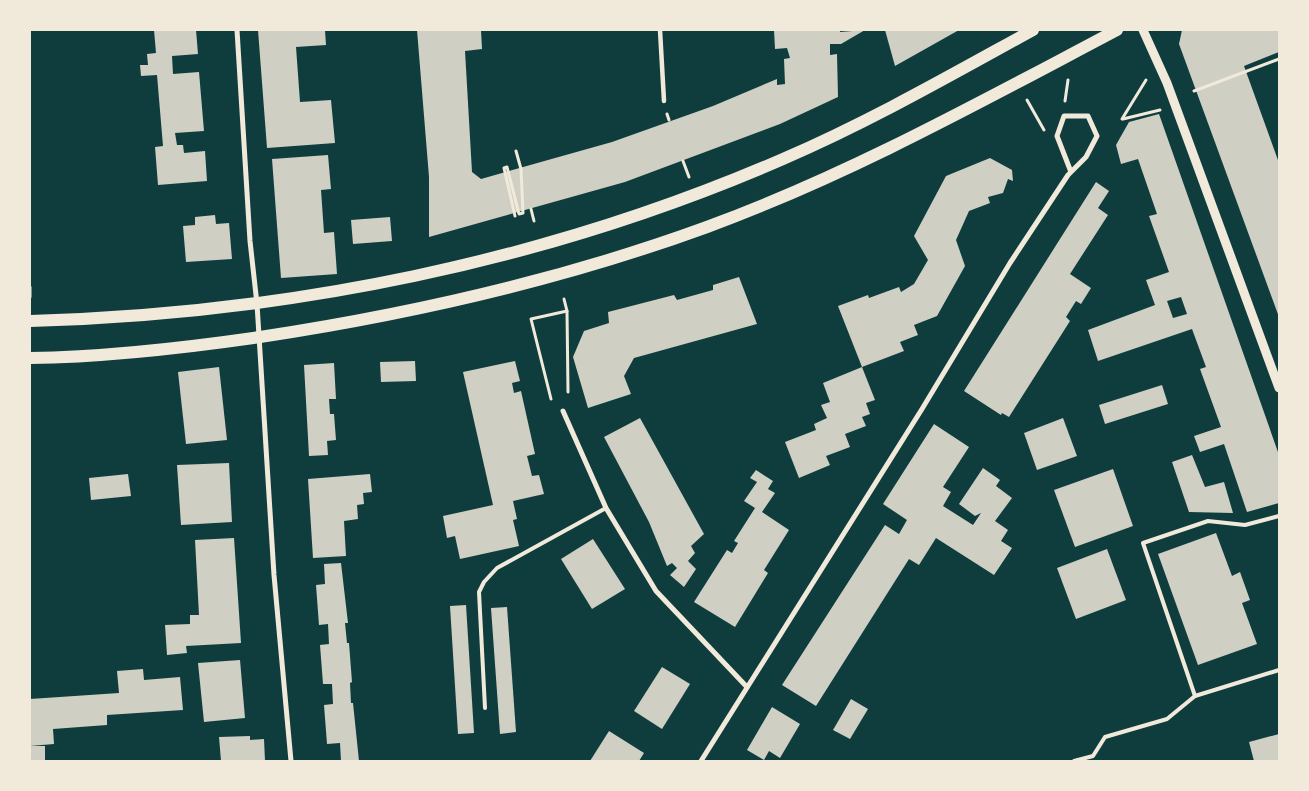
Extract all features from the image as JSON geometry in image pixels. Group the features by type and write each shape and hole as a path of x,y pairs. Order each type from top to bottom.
{"main road":[{"path":"30,322 258,304 403,279 540,246 666,205 784,159 931,86 1033,30"},
{"path":"30,358 202,345 260,336 417,310 492,293 568,272 708,227 860,162 1117,30"}],"street":[{"path":"237,30 250,241 258,304 274,575 290,761"},
{"path":"660,30 664,101"},
{"path":"1143,30 1168,83 1279,388"},
{"path":"701,761 746,686 922,409 1010,262 1071,172 1086,158 1097,136 1088,116 1064,116 1057,136 1071,172"},
{"path":"563,411 606,508 656,591 746,686"}],"lane":[{"path":"485,708 479,592 484,582 497,568 606,508"},
{"path":"1195,696 1143,542 1208,521 1245,525 1279,516"},
{"path":"1074,761 1093,756 1105,737 1168,719 1195,696 1279,670"}],"path":[{"path":"1194,92 1279,59"},
{"path":"1065,100 1068,80"},
{"path":"1146,80 1122,119 1160,110"},
{"path":"1027,100 1044,130"},
{"path":"515,216 504,168 507,167 519,214 523,213 521,168 516,151"},
{"path":"683,161 689,177"},
{"path":"531,209 534,221"},
{"path":"30,287 30,297"},
{"path":"564,299 567,310 568,392"},
{"path":"552,400 531,319 567,310"}],"building":[{"path":"154,30 196,30 198,54 172,56 173,74 199,72 204,131 175,133 177,145 183,145 184,153 205,151 207,181 158,185 155,147 163,146 157,75 141,76 140,65 148,65 147,54 156,53"},
{"path":"258,30 325,30 326,45 296,47 300,102 331,100 335,143 267,148"},
{"path":"417,30 481,30 482,49 465,51 472,172 481,179 612,142 713,106 777,79 777,85 785,84 784,59 790,58 787,48 775,49 774,30 840,30 840,32 865,30 841,44 830,44 830,55 837,54 838,97 780,124 625,182 429,237 429,177"},
{"path":"885,30 959,30 895,66"},
{"path":"1182,30 1279,30 1279,52 1244,66 1279,163 1279,317 1179,44"},
{"path":"1159,114 1279,455 1279,503 1247,512 1224,444 1200,452 1194,436 1221,427 1200,369 1206,367 1192,329 1098,361 1088,330 1155,305 1146,280 1169,272 1149,216 1157,214 1138,159 1121,164 1116,145 1129,122","holes":["1181,297 1187,314 1173,318 1167,301"]},
{"path":"328,155 331,189 321,190 324,233 334,232 337,274 281,278 272,159"},
{"path":"990,158 1012,170 1013,181 1008,179 1003,193 988,197 990,203 969,211 956,240 965,266 937,316 914,325 918,335 900,342 904,351 862,367 838,306 868,295 869,298 899,287 901,292 914,284 928,260 914,236 946,176"},
{"path":"1096,182 1109,191 1098,208 1108,215 1070,274 1091,288 1081,304 1076,301 1066,317 1070,321 1009,417 1002,413 1001,415 964,391"},
{"path":"215,215 216,224 229,223 232,259 186,262 183,226 195,225 195,217"},
{"path":"390,217 392,241 353,244 351,220"},
{"path":"739,277 757,324 634,358 624,376 631,394 588,408 573,357 584,331 609,323 608,312 674,295 677,300 713,290 713,285"},
{"path":"415,361 416,381 381,382 380,362"},
{"path":"515,361 520,381 512,383 514,393 521,391 535,454 527,456 532,476 539,475 544,494 513,501 517,519 513,520 519,546 460,559 455,536 447,538 443,516 493,505 463,372"},
{"path":"334,363 336,399 329,399 330,414 334,414 336,440 327,441 328,455 309,456 304,365"},
{"path":"219,367 227,440 186,444 178,372"},
{"path":"862,367 875,400 866,403 870,414 862,417 866,426 845,434 850,447 826,456 830,465 799,478 785,442 816,430 814,424 827,418 821,405 830,402 823,383"},
{"path":"1162,385 1168,404 1105,424 1099,405"},
{"path":"640,418 704,534 691,546 695,553 688,561 696,569 684,587 670,575 677,568 672,563 667,566 649,522 604,437"},
{"path":"1063,418 1077,456 1037,470 1024,433"},
{"path":"934,424 969,447 943,487 951,492 943,506 973,525 981,513 975,516 959,504 983,468 1000,480 996,486 1012,498 995,521 1008,530 1001,541 1012,548 994,575 936,538 919,565 909,559 816,706 782,685 885,525 899,534 907,520 883,504"},
{"path":"1192,455 1205,487 1224,482 1233,513 1189,512 1172,462"},
{"path":"229,463 232,522 181,525 177,465"},
{"path":"1113,469 1133,526 1075,547 1054,490"},
{"path":"756,470 773,481 768,489 775,493 762,512 789,530 764,570 768,573 735,627 694,602 727,550 732,553 738,543 734,541 755,508 744,501 757,482 750,478"},
{"path":"128,474 131,496 91,500 89,478"},
{"path":"370,474 372,492 363,493 364,504 357,505 358,519 344,521 346,556 313,558 308,479"},
{"path":"1216,533 1232,576 1240,572 1250,600 1242,603 1257,644 1198,665 1158,554"},
{"path":"234,538 241,643 186,646 187,653 167,655 165,625 190,624 190,615 199,615 195,540"},
{"path":"593,539 625,589 592,609 561,559"},
{"path":"1107,549 1126,600 1076,619 1057,568"},
{"path":"341,563 348,623 345,623 347,643 349,643 352,682 350,683 351,703 353,703 359,761 341,761 340,743 327,744 324,705 333,704 332,684 323,684 320,645 329,644 328,624 319,625 316,585 325,584 324,564"},
{"path":"466,605 474,733 458,734 450,606"},
{"path":"507,607 516,732 500,734 491,608"},
{"path":"240,660 245,718 204,722 198,663"},
{"path":"662,667 690,684 662,729 634,711"},
{"path":"143,669 144,680 180,677 183,710 107,715 107,725 53,729 54,744 30,746 30,699 119,693 117,671"},
{"path":"851,699 868,709 850,739 833,730"},
{"path":"772,707 800,724 780,758 769,751 764,760 747,750"},
{"path":"609,731 644,753 639,761 590,761"},
{"path":"1279,734 1279,761 1254,761 1249,742"},
{"path":"250,736 250,740 264,739 265,761 221,761 219,737"},
{"path":"30,746 45,746 45,761 30,761"}]}
